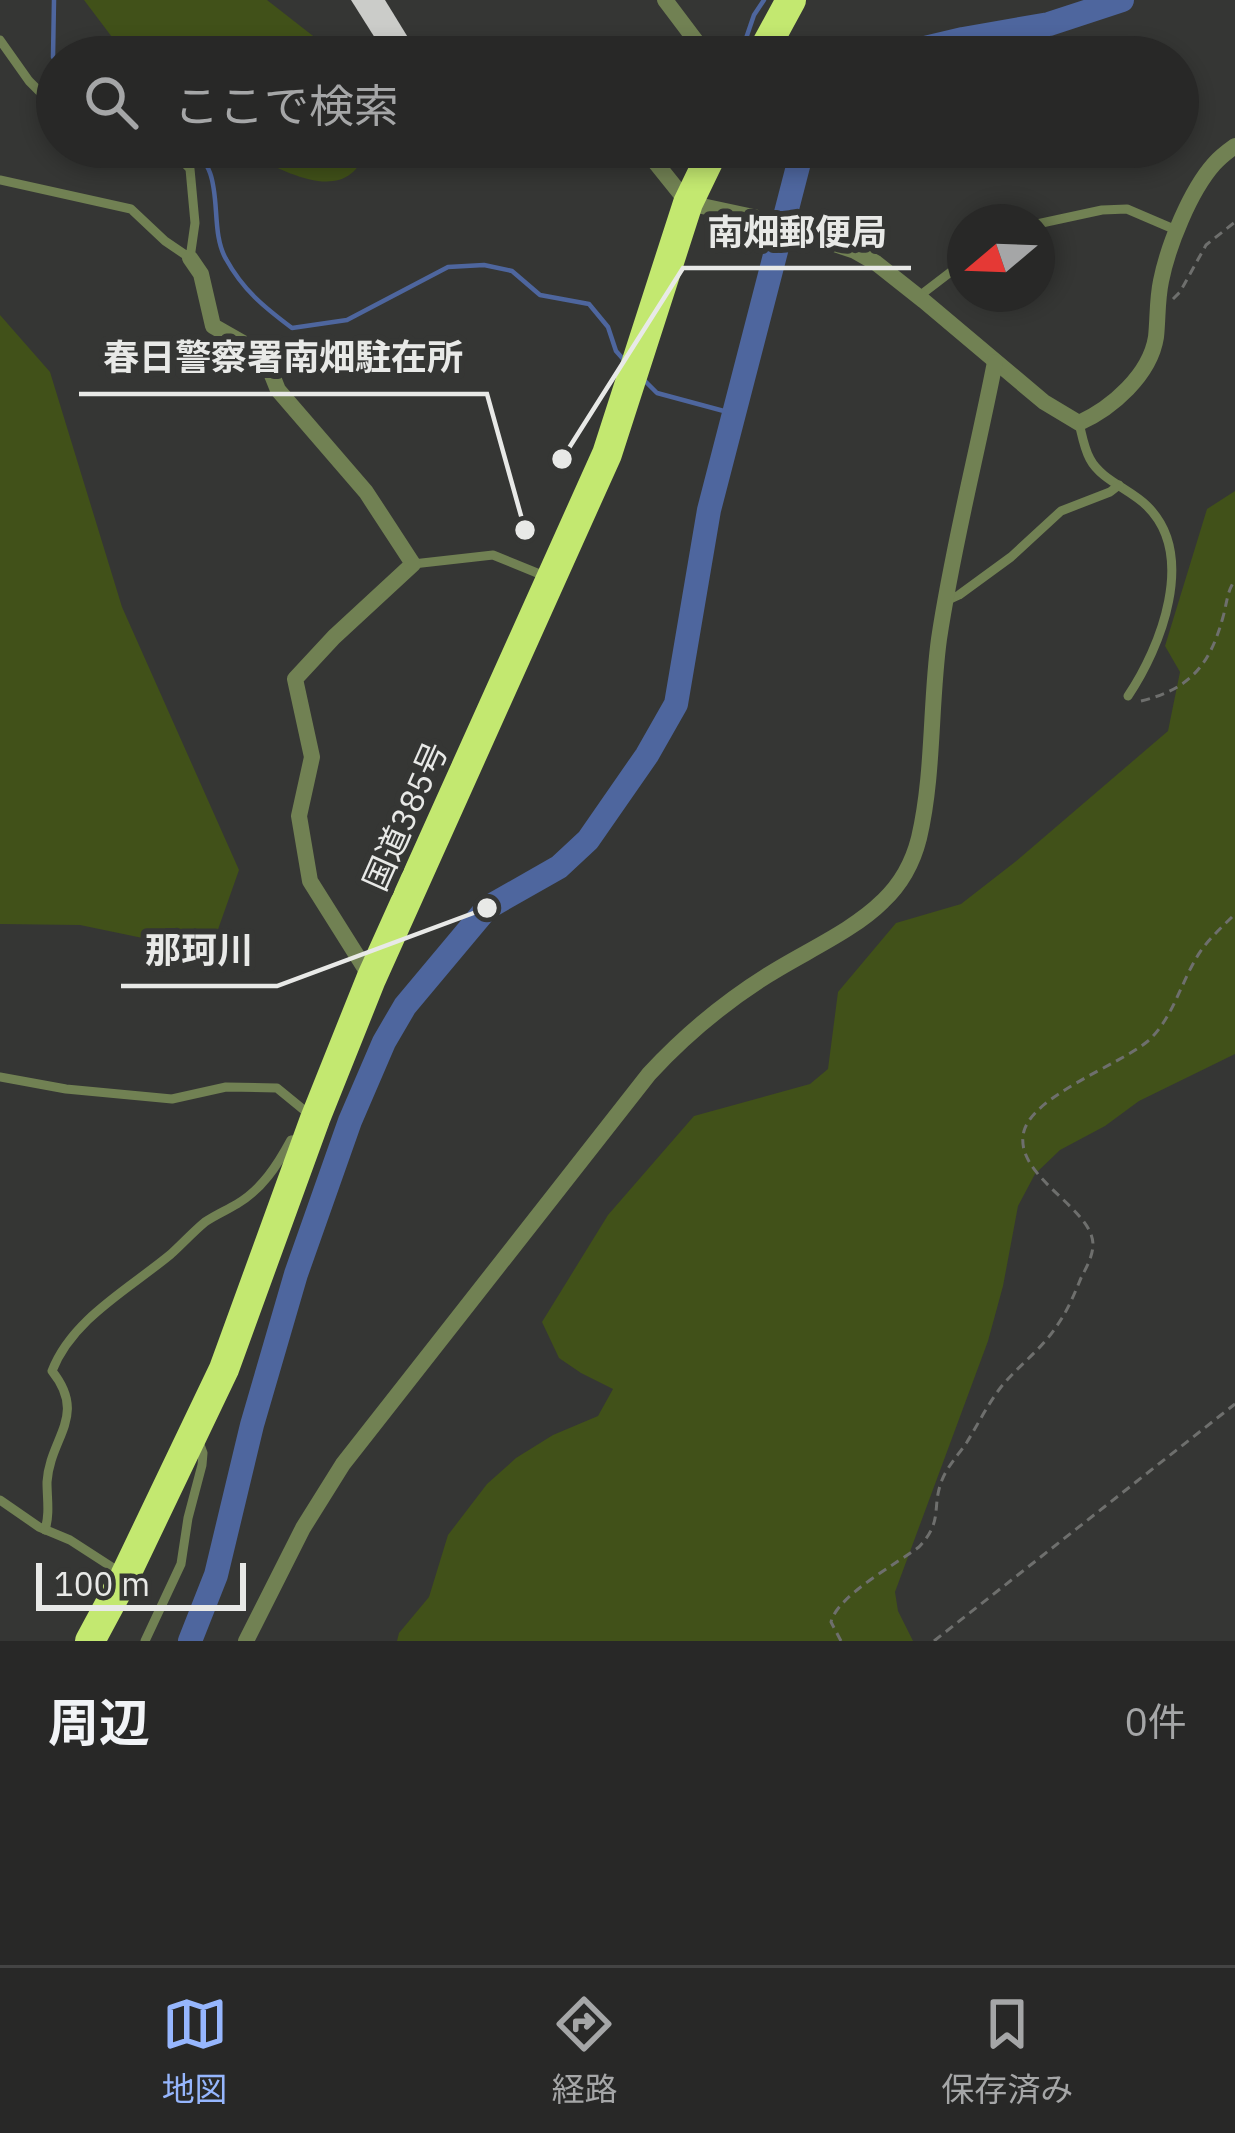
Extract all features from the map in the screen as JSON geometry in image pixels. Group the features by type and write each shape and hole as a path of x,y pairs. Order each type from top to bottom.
{"highway":[{"path":"771,36 791,0"},
{"name":"国道385号","path":"90,1641 224,1369 371,979 607,454 688,203 705,168"}],"street":[{"path":"665,0 692,36"},
{"path":"660,168 688,203 758,218 834,242 876,262 1060,414 1078,423 1099,414 1139,375 1152,353 1161,278 1178,231 1214,164 1235,146"},
{"path":"190,258 200,274 213,326 264,355 278,390 366,492 413,564 295,679 312,757 299,817 310,881 371,979"},
{"path":"246,1641 303,1528 344,1464 649,1074 736,997 883,902 911,863 925,810 935,676 957,531 995,362"}],"lane":[{"path":"0,40 36,88"},
{"path":"0,179 131,209 190,258 195,223 189,168"},
{"path":"1055,220 1127,209 1178,231"},
{"path":"918,297 947,275"},
{"path":"1078,423 1091,463 1148,506 1168,543 1171,594 1144,673 1128,696"},
{"path":"946,601 997,568 1061,511 1119,485"},
{"path":"413,564 493,555 550,578"},
{"path":"0,1077 172,1099 226,1087 277,1088 312,1129 291,1140 258,1190 206,1221 105,1306 77,1332 56,1361 52,1372 69,1411 49,1472 49,1516 44,1530"},
{"path":"145,1641 181,1564 203,1453 197,1439 189,1440"},
{"path":"0,1500 125,1576"}],"path":[{"path":"1156,316 1180,292 1206,245 1235,222"},
{"path":"1128,696 1142,701 1192,679 1208,656 1235,580"},
{"path":"842,1641 831,1622 834,1612 929,1536 936,1522 942,1480 999,1389 1056,1328 1089,1261 1094,1247 1083,1222 1027,1157 1024,1130 1031,1117 1055,1096 1147,1042 1164,1023 1194,960 1235,914"},
{"path":"934,1641 1235,1405"}],"green space":[{"path":"84,0 267,0 313,36 111,36"},
{"path":"279,168 357,168 344,178 328,181"},
{"path":"0,315 50,372 122,607 239,870 210,952 80,925 0,924"},
{"path":"1235,491 1235,1054 1139,1101 1060,1150 1035,1174 1018,1206 988,1341 895,1592 898,1611 913,1641 397,1641 429,1597 448,1535 487,1484 553,1435 598,1416 613,1389 559,1358 542,1322 608,1215 694,1116 810,1084 828,1069 838,992 896,923 961,904 1168,731 1180,672 1165,646 1207,509"}],"building":[{"path":"351,0 385,0 407,36 374,36"}],"waterway":[{"path":"53,36 54,0"},
{"path":"747,36 764,0"},
{"path":"980,36 1049,24 1122,0"},
{"path":"208,168 226,259 255,297 292,328 347,320 448,267 484,265 512,271 540,295 589,304 608,327 624,360"},
{"path":"190,1641 216,1575 252,1425 296,1274 350,1121 384,1042 405,1006 487,908 559,867 588,840 676,704 709,510 798,168"},
{"path":"645,381 657,393 735,414"}],"place":[{"name":"南畑郵便局","path":"562,459"},
{"name":"春日警察署南畑駐在所","path":"525,530"},
{"name":"那珂川","path":"487,908"}]}
